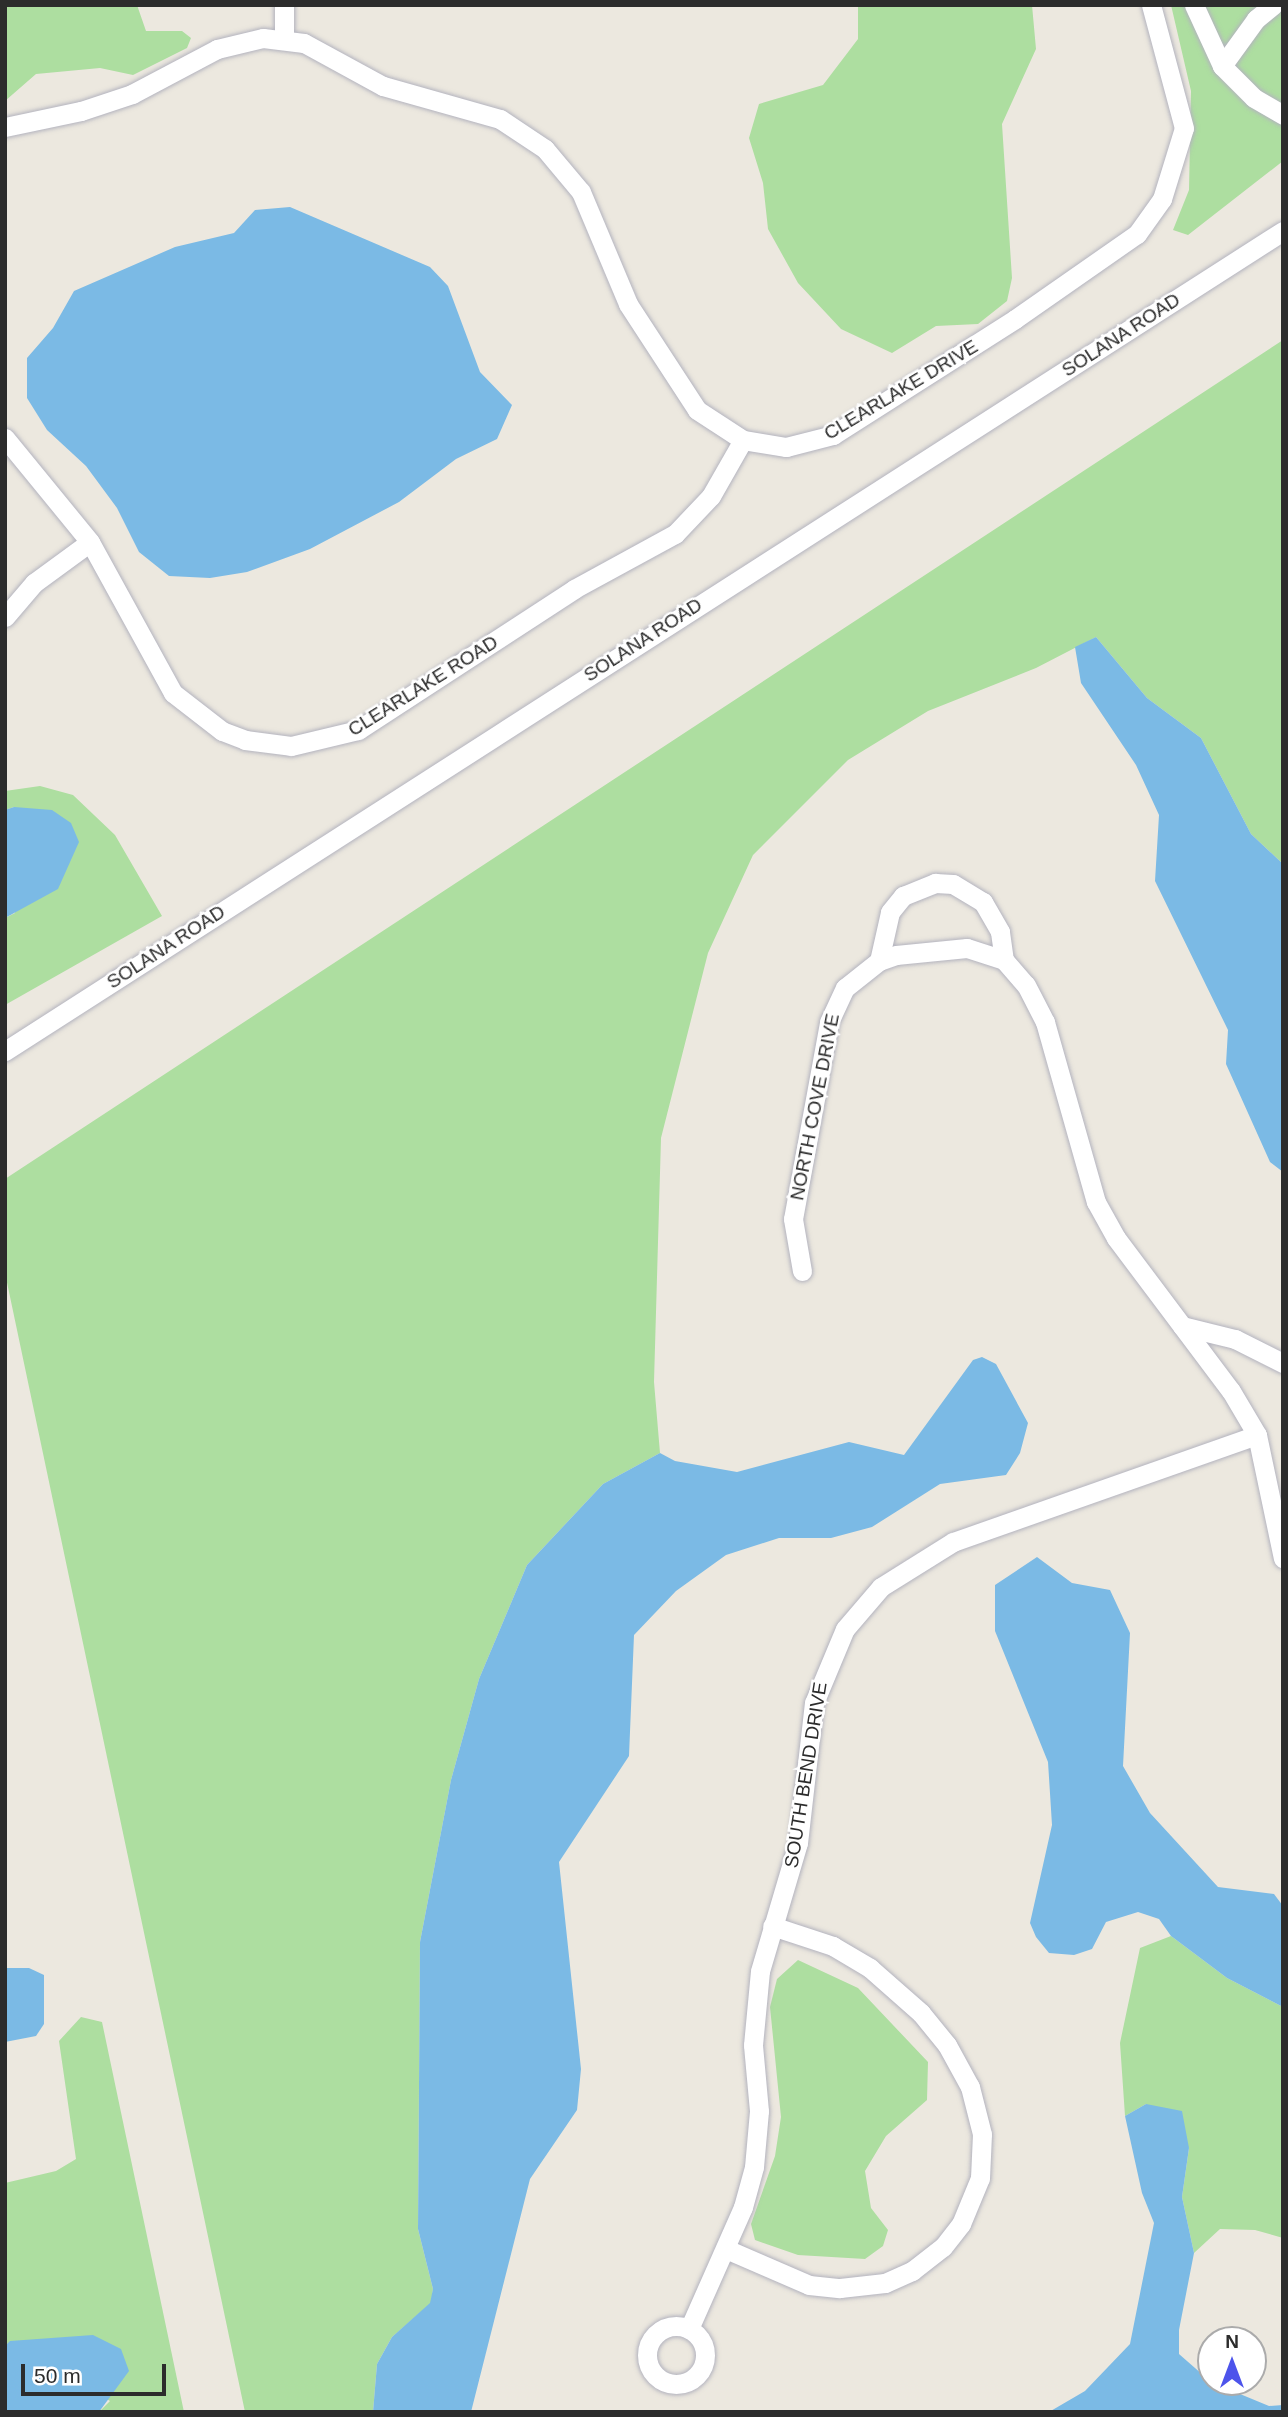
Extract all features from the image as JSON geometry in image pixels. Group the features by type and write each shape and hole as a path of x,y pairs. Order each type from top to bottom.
{"street":[{"path":"284,5 284,38"},
{"name":"CLEARLAKE DRIVE","path":"5,127 81,111 132,94 242,41 284,38 324,51 383,86 412,97 500,119 545,149 581,191 628,304 685,395 711,422 743,440 786,447 833,435 1015,320 1137,234 1162,199 1184,128 1150,5"},
{"path":"1194,5 1222,66 1254,99 1283,115"},
{"path":"1222,66 1256,19 1273,5"},
{"name":"SOLANA ROAD","path":"5,1051 1283,232"},
{"path":"5,438 90,542 34,583 5,617"},
{"name":"CLEARLAKE ROAD","path":"90,542 158,673 190,711 245,740 314,744 358,730 574,589 675,534 711,496 743,440"},
{"path":"1004,960 1000,932 983,902 953,884 935,883 903,896 890,912 879,961 967,948 1004,960 1027,985 1045,1022 1096,1202 1116,1238 1231,1391 1257,1435 1282,1552"},
{"name":"NORTH COVE DRIVE","path":"802,1271 793,1219 829,1022 845,988 879,961"},
{"path":"1182,1326 1235,1339 1283,1363"},
{"name":"SOUTH BEND DRIVE","path":"689,2329 726,2249 754,2167 759,2111 755,2006 772,1926 798,1843 821,1677 861,1607 903,1569 954,1542 1257,1435"},
{"path":"726,2249 809,2285 840,2288 885,2283 912,2272 943,2247 961,2224 980,2178 982,2134 970,2087 947,2045 921,2013 870,1968 833,1946 772,1926"}],"green space":[{"path":"5,5 137,5 146,31 182,31 191,38 187,48 133,75 100,68 36,74 5,101"},
{"path":"858,5 1032,5 1036,49 1002,124 1012,278 1007,301 978,324 936,326 892,353 841,329 798,283 768,229 763,183 749,138 759,104 823,85 858,39"},
{"path":"1171,5 1283,5 1283,161 1188,235 1173,230 1189,190 1191,91"},
{"path":"1283,340 1283,864 1251,834 1201,738 1147,698 1096,637 1036,668 928,711 848,760 753,855 708,953 661,1138 654,1382 660,1453 603,1484 527,1565 479,1679 451,1780 420,1942 418,2229 433,2289 431,2303 392,2337 377,2364 373,2412 245,2412 5,1273 5,1179"},
{"path":"40,786 73,795 115,835 162,916 5,1005 5,918 15,913 14,807 5,810 5,791"},
{"path":"1171,1936 1227,1978 1283,2007 1283,2238 1255,2230 1220,2229 1194,2253 1182,2197 1189,2148 1146,2104 1125,2116 1120,2043 1140,1948"},
{"path":"798,1960 858,1988 928,2062 927,2100 886,2136 865,2171 871,2208 888,2230 883,2246 865,2259 798,2255 755,2240 751,2224 775,2156 781,2117 770,2007 777,1979"},
{"path":"81,2017 102,2022 184,2412 99,2412 110,2401 11,2341 5,2346 5,2183 56,2171 76,2159 59,2041"}],"water":[{"path":"290,207 430,267 448,286 480,372 512,405 497,439 456,459 399,502 310,549 247,572 210,578 169,576 139,552 117,508 86,466 47,430 27,398 27,358 53,328 74,291 175,247 234,233 255,210"},
{"path":"1096,637 1147,698 1201,738 1251,834 1283,864 1283,1172 1270,1162 1226,1064 1228,1030 1155,881 1159,815 1136,765 1081,683 1075,647"},
{"path":"14,807 52,810 71,823 79,842 58,889 5,918 5,810"},
{"path":"982,1357 996,1364 1028,1423 1020,1453 1006,1475 940,1484 872,1527 831,1538 779,1538 726,1555 676,1591 634,1635 629,1756 559,1862 581,2069 577,2110 530,2179 471,2412 373,2412 377,2364 392,2337 430,2303 433,2289 418,2229 420,1942 451,1780 479,1679 527,1565 603,1484 660,1453 675,1461 737,1472 849,1442 904,1455 973,1360"},
{"path":"1037,1557 1072,1583 1110,1590 1130,1633 1123,1766 1150,1813 1218,1887 1274,1894 1283,1906 1283,2007 1227,1978 1171,1936 1159,1919 1138,1912 1106,1922 1092,1949 1074,1955 1049,1953 1036,1937 1030,1923 1052,1825 1048,1762 995,1631 995,1585"},
{"path":"5,1968 29,1968 44,1975 44,2024 36,2036 5,2042"},
{"path":"1146,2104 1182,2111 1189,2148 1182,2197 1194,2253 1179,2330 1179,2354 1197,2370 1197,2396 1245,2396 1269,2406 1283,2405 1283,2412 1049,2412 1085,2391 1130,2344 1154,2223 1142,2193 1125,2116"},
{"path":"93,2335 121,2349 129,2371 99,2412 5,2412 5,2346 10,2341"}]}
